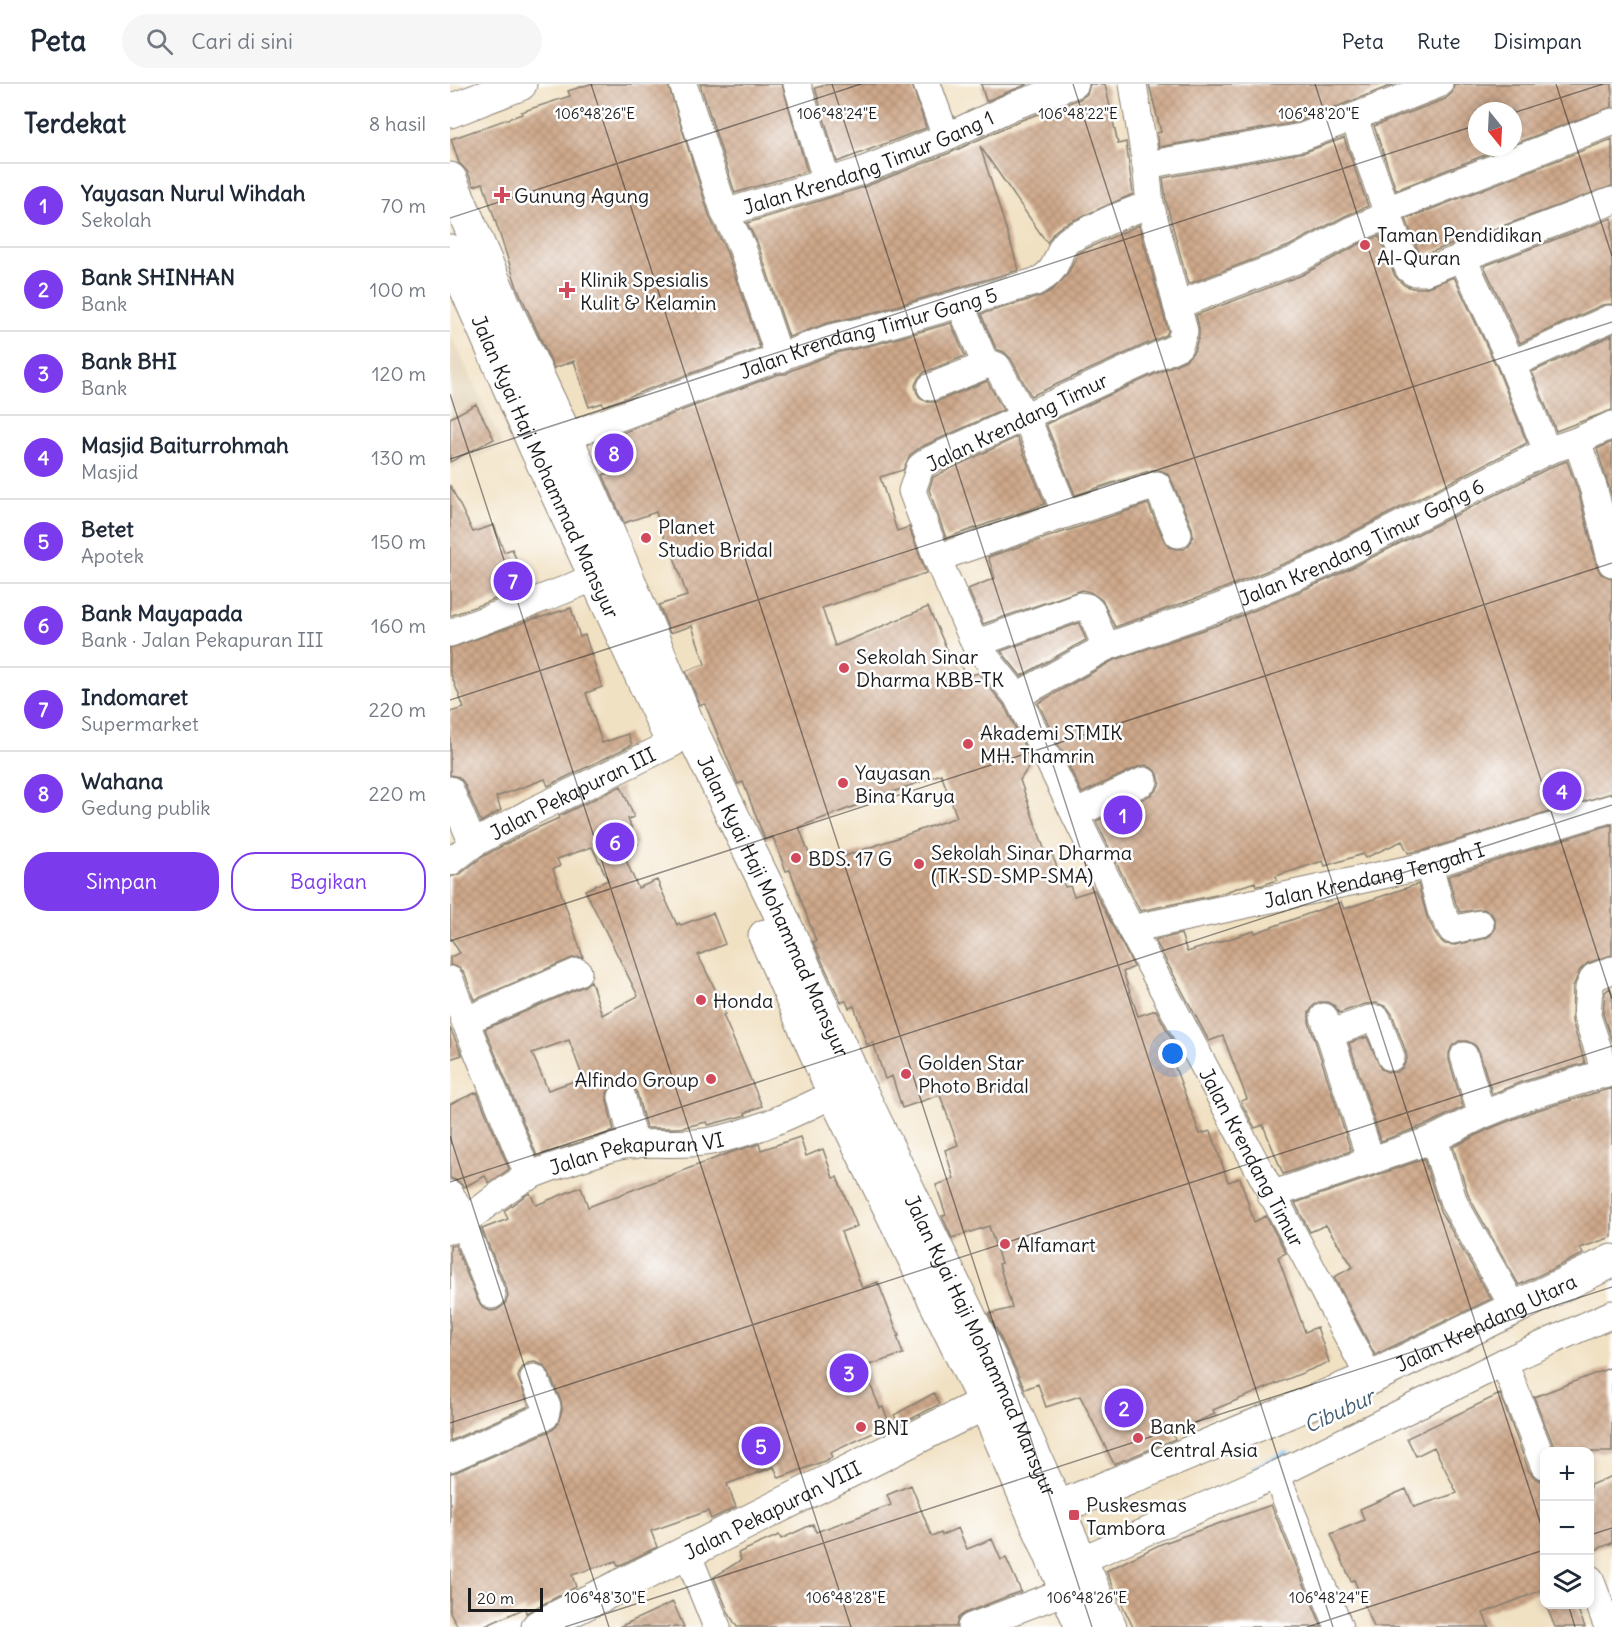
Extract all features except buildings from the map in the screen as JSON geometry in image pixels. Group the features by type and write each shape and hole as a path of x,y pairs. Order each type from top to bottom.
{"main road":[{"path":"450,111 520,84"},
{"name":"Jalan Kyai Haji Mohammad Mansyur","path":"450,179 461,267 537,409 566,437 687,722 777,907 819,1031"},
{"name":"Jalan Kyai Haji Mohammad Mansyur","path":"537,409 536,446 757,917 819,1031 995,1397 1046,1513 1066,1591 1082,1627"},
{"name":"Jalan Krendang Utara","path":"1046,1513 1370,1378 1612,1262"},
{"name":"Jalan Pekapuran VIII","path":"538,1627 995,1397"},
{"name":"Jalan Kyai Haji Mohammad Mansyur","path":"1046,1513 1081,1560 1110,1627"}],"street":[{"path":"683,84 725,213 742,247 780,359"},
{"path":"797,84 827,182"},
{"path":"927,84 946,137"},
{"name":"Jalan Krendang Timur Gang 1","path":"725,213 827,182 946,137 1013,106 1075,84"},
{"name":"Jalan Krendang Timur","path":"1133,84 1150,204 1184,331 1179,346 928,461 920,467 912,491 937,558 975,644 1017,696 1131,929 1370,1378"},
{"path":"1146,165 1302,136 1439,84"},
{"path":"1353,118 1409,269 1413,272 1424,272 1612,201"},
{"path":"1177,305 1296,260 1388,212 1612,122"},
{"name":"Jalan Krendang Timur Gang 5","path":"566,437 780,359 831,338 960,304 1043,279 1053,270 1065,242 1114,218 1150,204"},
{"path":"1462,257 1512,364 1547,451"},
{"path":"960,304 986,365"},
{"path":"1512,364 1609,319"},
{"path":"931,387 986,365 997,366 1033,433 1066,514"},
{"name":"Jalan Krendang Timur Gang 6","path":"1017,696 1106,647 1223,606 1322,565 1547,451 1577,441 1612,425"},
{"path":"1577,441 1594,490 1612,563"},
{"path":"937,558 1157,485 1178,534"},
{"path":"450,633 597,576"},
{"path":"975,644 1080,606 1087,607 1091,611 1106,647"},
{"name":"Jalan Pekapuran III","path":"450,862 473,844 531,812 673,742"},
{"path":"1075,814 1144,781"},
{"name":"Jalan Pekapuran III","path":"450,790 473,844"},
{"name":"Jalan Krendang Tengah I","path":"1131,929 1429,865 1612,808"},
{"path":"1429,865 1441,910 1452,930 1480,924"},
{"path":"1271,1195 1434,1139 1482,1115 1526,1097 1608,1074 1587,1016 1589,988 1594,977 1612,970"},
{"path":"465,1021 578,972"},
{"path":"450,980 529,1176"},
{"path":"1371,1161 1327,1025 1377,1019 1391,1058"},
{"path":"1464,1056 1482,1115"},
{"name":"Jalan Pekapuran VI","path":"460,1224 529,1176 613,1148 712,1141 766,1124 846,1090"},
{"path":"622,1097 634,1145"},
{"path":"1434,1139 1454,1203 1515,1309"},
{"path":"450,1194 460,1224 492,1294"},
{"path":"1081,1560 1276,1475 1504,1362 1612,1314"},
{"path":"1504,1362 1540,1452"},
{"path":"450,1458 545,1416 547,1407 534,1378"},
{"path":"1276,1475 1339,1627"},
{"path":"687,1553 717,1627"},
{"path":"1594,1590 1608,1627"},
{"path":"971,1627 1066,1591"}],"shaded area":[{"path":"450,333 503,445 450,469"}],"waterway":[{"name":"Cibubur","path":"1256,1469 1286,1455"}],"place":[{"name":"Gunung Agung","path":"502,195"},
{"name":"Taman Pendidikan Al-Quran","path":"1365,245"},
{"name":"Klinik Spesialis Kulit & Kelamin","path":"567,290"},
{"name":"Wahana","path":"614,453"},
{"name":"Planet Studio Bridal","path":"646,538"},
{"name":"Indomaret","path":"513,581"},
{"name":"Sekolah Sinar Dharma KBB-TK","path":"844,668"},
{"name":"Akademi STMIK MH. Thamrin","path":"968,744"},
{"name":"Yayasan Bina Karya","path":"843,783"},
{"name":"Masjid Baiturrohmah","path":"1562,791"},
{"name":"Yayasan Nurul Wihdah","path":"1123,815"},
{"name":"Bank Mayapada","path":"615,842"},
{"name":"BDS. 17 G","path":"796,858"},
{"name":"Sekolah Sinar Dharma (TK-SD-SMP-SMA)","path":"919,864"},
{"name":"Honda","path":"701,1000"},
{"name":"Golden Star Photo Bridal","path":"906,1074"},
{"name":"Alfindo Group","path":"711,1079"},
{"name":"Alfamart","path":"1005,1244"},
{"name":"Bank BHI","path":"849,1373"},
{"name":"Bank SHINHAN","path":"1124,1408"},
{"name":"BNI","path":"861,1427"},
{"name":"Bank Central Asia","path":"1138,1438"},
{"name":"Betet","path":"761,1446"},
{"name":"Puskesmas Tambora","path":"1074,1515"}]}
